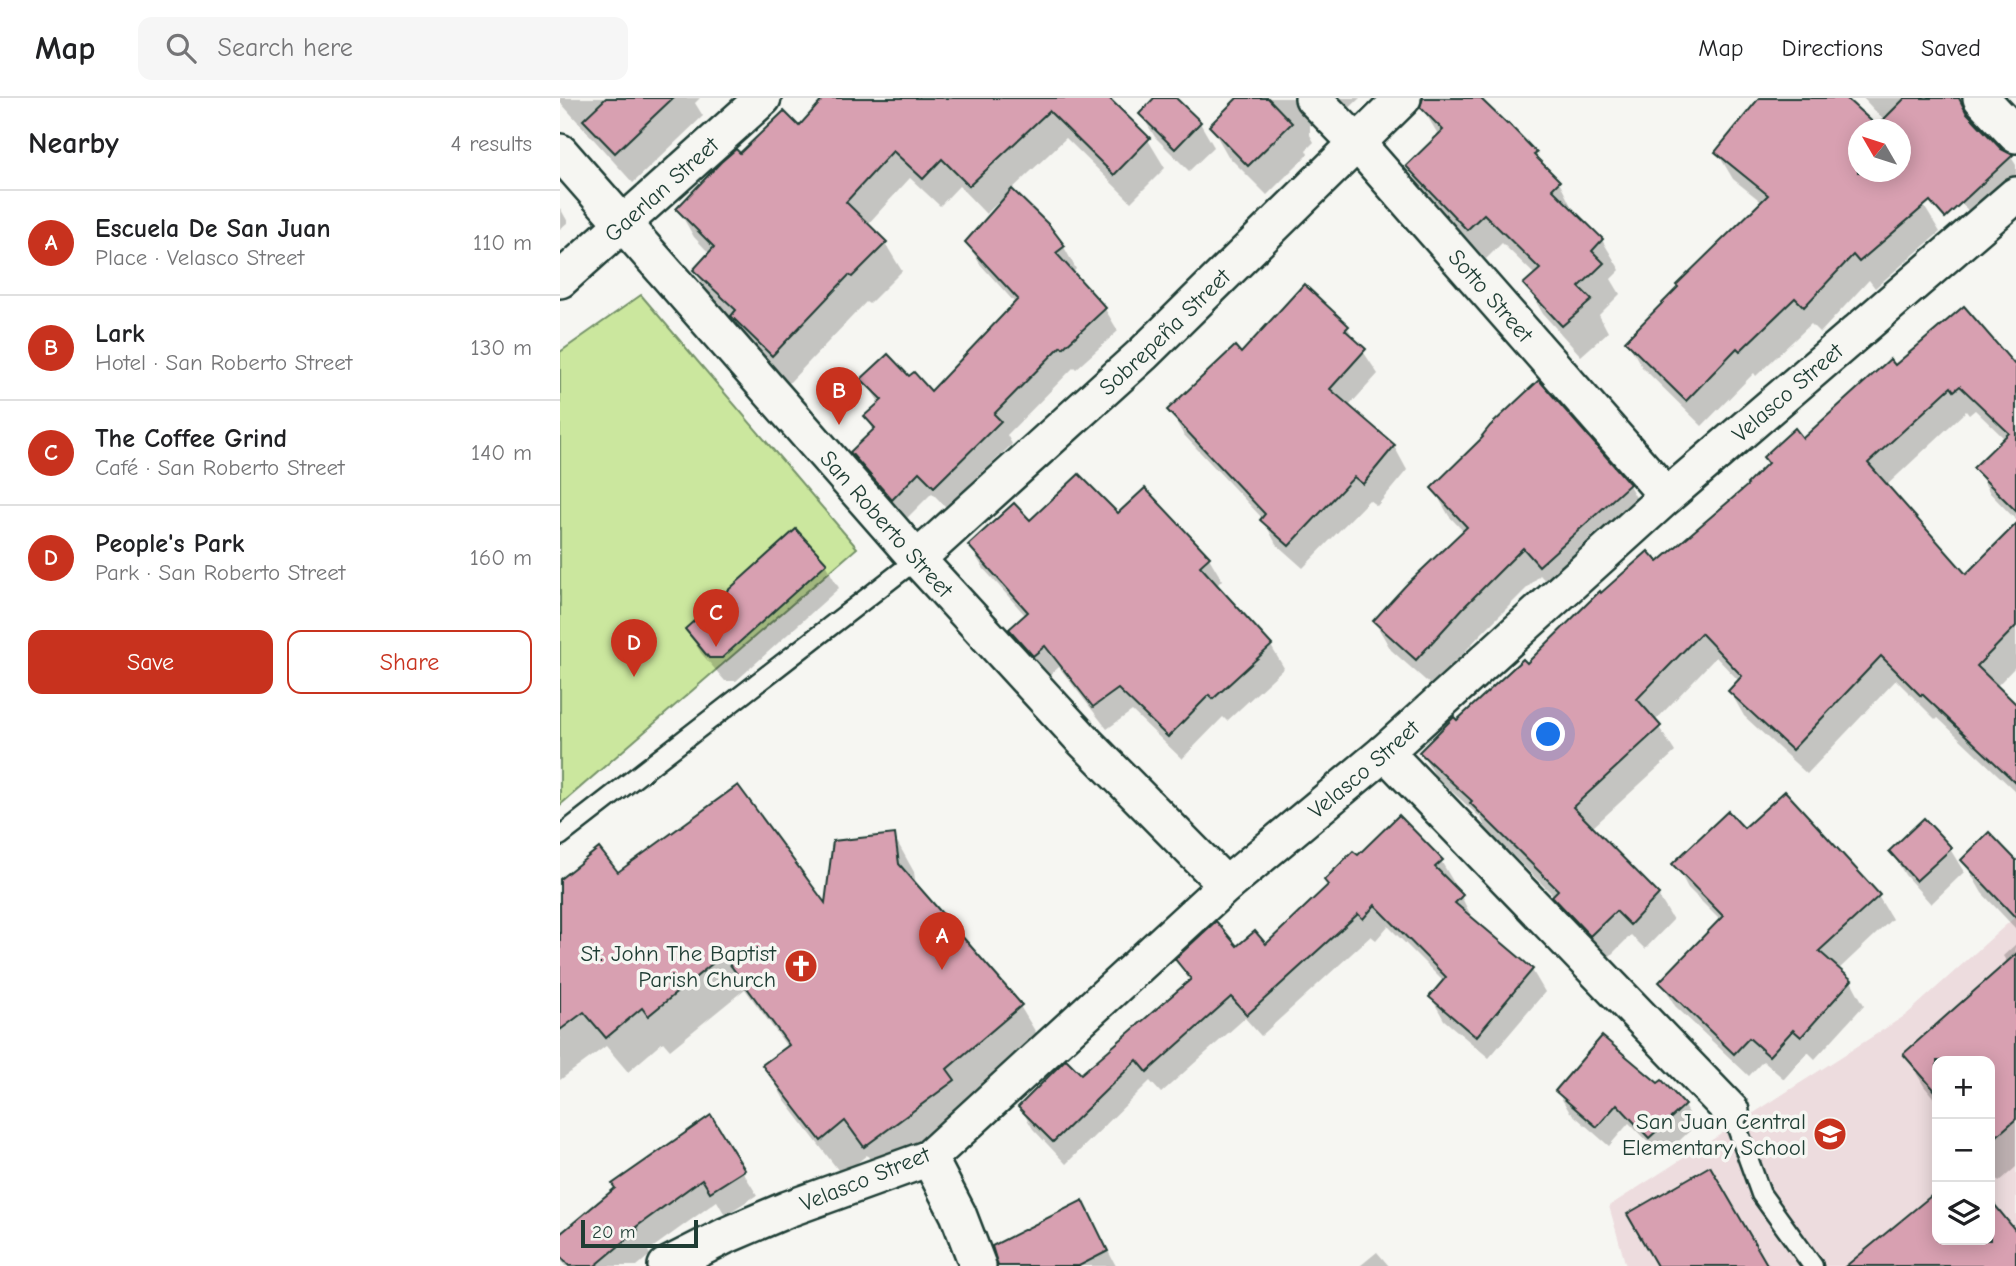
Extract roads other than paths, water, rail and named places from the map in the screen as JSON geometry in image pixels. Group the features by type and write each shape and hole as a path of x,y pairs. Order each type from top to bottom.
{"street":[{"name":"Gaerlan Street","path":"560,281 763,98"},
{"name":"Sotto Street","path":"1312,98 1356,142 1667,496"},
{"name":"Sobrepeña Street","path":"918,559 1143,354 1403,98"},
{"path":"1981,98 2016,135"},
{"name":"San Roberto Street","path":"560,152 918,559 1083,740 1226,885"},
{"name":"Velasco Street","path":"666,1266 725,1236 788,1209 929,1158 1226,885 1385,752 1667,496 2016,195"},
{"path":"1385,752 1731,1111"},
{"path":"929,1158 958,1214 978,1266"}],"lane":[{"path":"560,836 918,559"},
{"path":"1731,1111 1761,1194 1813,1266"}],"place":[{"name":"Lark","path":"839,425"},
{"name":"The Coffee Grind","path":"716,647"},
{"name":"People's Park","path":"634,677"},
{"name":"St. John The Baptist Parish Church","path":"801,966"},
{"name":"Escuela De San Juan","path":"942,970"},
{"name":"San Juan Central Elementary School","path":"1830,1134"}]}
